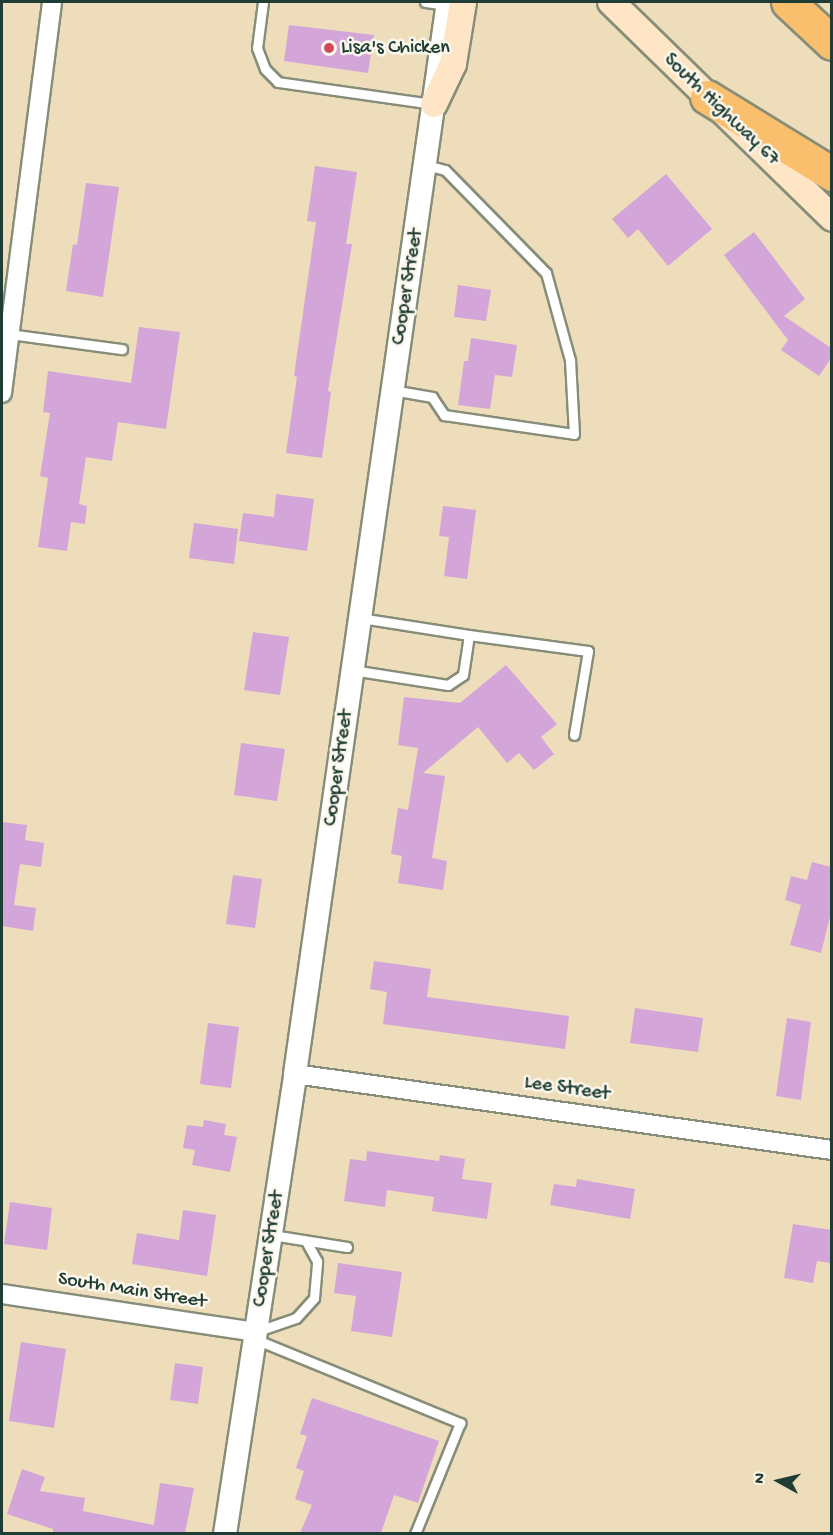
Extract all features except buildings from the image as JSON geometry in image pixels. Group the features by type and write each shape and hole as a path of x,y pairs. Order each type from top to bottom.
{"highway":[{"path":"788,2 831,43"},
{"path":"707,97 831,174"}],"main road":[{"name":"South Highway 67","path":"611,2 831,218"},
{"path":"434,104 453,64 453,3"}],"street":[{"path":"2,393 52,2"},
{"name":"Cooper Street","path":"225,1533 296,1074 434,104"},
{"name":"Lee Street","path":"296,1074 831,1149"},
{"name":"South Main Street","path":"2,1294 255,1335"}],"lane":[{"path":"263,2 258,48 265,69 278,82 434,104"},
{"path":"425,2 453,3"},
{"path":"392,390 432,397 444,415 574,434 570,360 546,273 445,171 426,165"},
{"path":"9,334 122,349"},
{"path":"360,617 588,651 574,735"},
{"path":"352,670 448,685 463,675 469,635"},
{"path":"272,1235 347,1247"},
{"path":"255,1335 296,1318 314,1298 317,1261 306,1241"},
{"path":"255,1335 460,1423 415,1533"}],"place":[{"name":"Lisa's Chicken","path":"329,48"}]}
